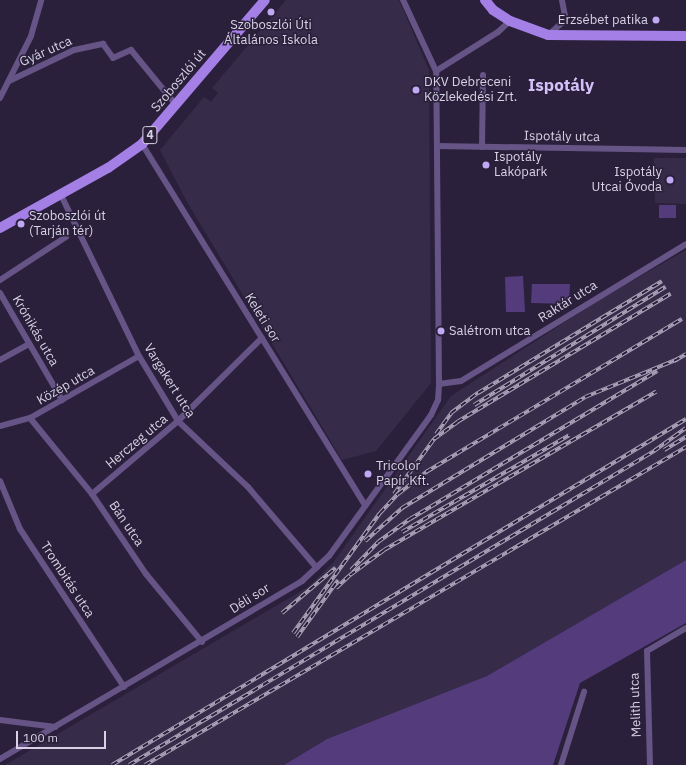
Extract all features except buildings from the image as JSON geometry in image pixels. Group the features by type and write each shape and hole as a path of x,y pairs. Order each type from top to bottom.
{"main road":[{"name":"Szoboszlói út","path":"0,228 108,168 142,144 264,0"},
{"path":"485,0 493,10 510,21 548,35 686,35"},
{"path":"492,0 510,21"}],"street":[{"path":"0,98 2,91 9,81 31,36 40,0"},
{"path":"403,0 436,72 439,384"},
{"path":"548,35 562,23 565,16 562,0"},
{"path":"436,72 498,32 510,21"},
{"name":"Gyár utca","path":"9,81 68,52 99,44 105,46 113,58 131,50 176,104"},
{"path":"482,147 483,75"},
{"name":"Keleti sor","path":"142,144 364,504"},
{"name":"Ispotály utca","path":"437,146 686,150"},
{"name":"Vargakert utca","path":"61,195 140,356 178,421 248,486 317,568"},
{"path":"0,280 66,236"},
{"name":"Raktár utca","path":"439,384 461,381 686,244"},
{"name":"Krónikás utca","path":"0,294 62,400"},
{"name":"Herczeg utca","path":"92,494 178,421 262,338"},
{"path":"0,360 29,344"},
{"name":"Közép utca","path":"0,426 30,418 140,356"},
{"name":"Déli sor","path":"0,759 202,642 302,580 317,568 329,556 364,504 431,415 438,400 439,384"},
{"name":"Bán utca","path":"30,418 92,494 146,574 202,642"},
{"name":"Trombitás utca","path":"0,481 20,528 124,687"},
{"name":"Melith utca","path":"650,765 645,657 652,647 686,628"},
{"path":"561,765 584,692"},
{"path":"0,720 56,727"}],"shaded area":[{"name":"DKV Debreceni Közlekedési Zrt.","path":"286,0 399,0 429,70 431,383 376,451 342,460 187,202 160,150 204,97 211,102 218,93 212,88"},
{"name":"Ispotály Utcai Óvoda","path":"654,158 686,158 686,204 655,203"},
{"path":"659,205 676,205 676,218 659,218"},
{"path":"686,250 686,560 487,676 327,739 284,765 5,765 308,587 333,563 451,396 596,302"},
{"path":"523,276 525,312 506,312 505,277"},
{"path":"532,284 570,284 569,304 531,303"},
{"path":"686,560 686,623 580,683 553,765 284,765 327,739 487,676"}],"railway":[{"path":"436,434 451,413 478,393 662,281"},
{"path":"474,405 665,287"},
{"path":"394,494 434,439 457,422 670,294"},
{"path":"293,633 380,513 398,494 426,472 682,319"},
{"path":"674,361 686,354"},
{"path":"365,541 402,508 585,397 678,359"},
{"path":"351,570 378,542 410,519 657,371"},
{"path":"336,588 350,575 384,550 656,392"},
{"path":"112,765 686,419"},
{"path":"129,765 654,451 686,428"},
{"path":"402,532 569,435"},
{"path":"664,450 686,437"},
{"path":"145,765 686,447"},
{"path":"282,613 335,568"},
{"path":"297,637 338,580"}],"place":[{"name":"Szoboszlói Úti Általános Iskola","path":"271,12"},
{"name":"Erzsébet patika","path":"656,20"},
{"name":"DKV Debreceni Közlekedési Zrt.","path":"416,90"},
{"name":"Ispotály Lakópark","path":"486,165"},
{"name":"Ispotály Utcai Óvoda","path":"670,180"},
{"name":"Szoboszlói út (Tarján tér)","path":"21,224"},
{"name":"Salétrom utca","path":"441,331"},
{"name":"Tricolor Papír Kft.","path":"368,474"}],"district":[{"name":"Ispotály","path":"561,86"}]}
